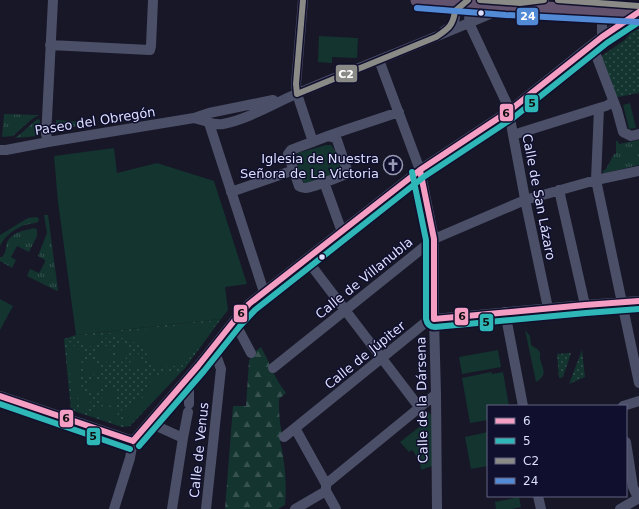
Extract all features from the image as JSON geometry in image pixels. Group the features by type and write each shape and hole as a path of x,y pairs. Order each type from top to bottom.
{"highway":[{"path":"418,0 506,7 567,3 638,13"}],"street":[{"path":"48,142 46,134 53,0"},
{"path":"50,45 150,50 153,0"},
{"path":"303,0 296,84 297,94 313,142"},
{"path":"436,36 452,25 454,18 465,3 532,3 544,0"},
{"name":"Calle de San Lázaro","path":"465,3 469,23 510,111 525,200 548,308"},
{"path":"567,3 600,17 602,22 602,37"},
{"path":"194,118 201,119 215,125 224,124 245,117 506,7"},
{"path":"115,509 130,458 133,441 150,423 249,304 420,170 510,111 602,37 638,13"},
{"path":"596,56 601,44 638,13"},
{"path":"584,51 592,53 596,56 614,102 623,132 631,136 639,134"},
{"name":"Calle de la Dársena","path":"379,60 420,170 434,239 437,509"},
{"path":"209,123 217,115 231,109 297,94"},
{"path":"513,135 606,106 614,102"},
{"path":"599,108 596,180 639,383"},
{"name":"Paseo del Obregón","path":"0,150 194,118 209,113 231,109"},
{"path":"328,136 337,140 347,170 344,175 307,188 301,188 288,154 291,150 328,136 399,112"},
{"path":"209,123 264,292"},
{"path":"231,192 294,170"},
{"name":"Calle de Villanubla","path":"273,368 434,239 525,200 596,180 639,171"},
{"path":"324,182 342,232"},
{"path":"559,190 585,305"},
{"path":"307,260 419,408"},
{"name":"Calle de Júpiter","path":"284,437 426,322 434,319 505,312 639,301"},
{"path":"505,312 523,405"},
{"path":"234,321 251,353"},
{"name":"Calle de Venus","path":"206,509 221,369 213,347"},
{"path":"172,509 188,408 189,387"},
{"path":"295,509 326,488 436,394"},
{"path":"0,396 133,441"},
{"path":"626,405 639,401"},
{"path":"150,423 183,438"},
{"path":"295,428 336,509"},
{"path":"620,509 639,498 633,486 627,448"},
{"path":"538,497 541,509"}],"green space":[{"path":"639,29 639,93 618,97 613,94 600,57 625,40 631,32"},
{"path":"319,36 358,38 357,58 332,57 332,63 318,62"},
{"path":"630,103 636,128 629,129 623,105"},
{"path":"4,114 39,115 32,119 13,136 2,137"},
{"path":"38,119 40,120 38,136 15,138 32,123"},
{"path":"56,120 85,122 85,124 55,130"},
{"path":"639,140 639,165 605,173 602,172 606,169 614,154 616,154 616,141 618,141 619,144"},
{"path":"331,145 340,161 341,168 338,174 304,184 294,157 298,153"},
{"path":"114,148 117,173 157,163 214,181 247,284 225,287 228,310 221,319 76,335 58,202 54,156"},
{"path":"44,215 48,215 57,291 27,276 30,269 39,273 45,262 45,260 38,256 47,233"},
{"path":"37,217 39,219 38,222 24,225 15,230 6,237 0,246 0,235 28,218"},
{"path":"35,228 37,230 37,236 29,252 17,246 11,257 16,260 12,268 0,261 0,257 2,257 5,253 7,242 12,236 19,232"},
{"path":"0,299 13,306 0,330"},
{"path":"221,319 185,368 130,426 122,427 71,410 64,339 76,335"},
{"path":"218,321 184,365 151,368 150,360 142,348 132,341 119,337 107,338 88,348 74,338"},
{"path":"525,330 530,336 531,345 539,351 544,371 544,374 536,382"},
{"path":"66,339 84,354 79,373 83,389 91,401 83,412 78,410 81,399 76,398 73,409"},
{"path":"117,345 124,345 132,349 123,362 117,360"},
{"path":"110,346 112,360 105,363 93,353 98,348"},
{"path":"261,347 275,376 286,393 279,399 279,413 283,436 280,441 286,481 285,505 278,509 225,509 233,406 246,406 249,361 252,354"},
{"path":"498,350 501,367 462,374 459,357"},
{"path":"582,350 585,377 569,384"},
{"path":"137,353 141,357 145,367 131,371 128,365"},
{"path":"571,353 563,377 559,378 557,354"},
{"path":"89,359 103,368 101,374 84,375 85,366"},
{"path":"179,371 151,401 143,394 148,387 151,376"},
{"path":"491,372 492,374 503,372 509,405 487,405 487,420 470,423 462,378"},
{"path":"101,379 105,385 94,396 90,393 85,383"},
{"path":"109,388 115,390 117,405 111,406 99,401"},
{"path":"141,397 149,403 129,424 125,425 122,409 134,404"},
{"path":"97,404 107,408 117,409 119,424 89,414"},
{"path":"427,411 435,418 435,465 421,470 420,461 412,450 409,452 400,442 428,420 423,414"},
{"path":"487,432 487,466 471,469 465,437"},
{"path":"519,497 521,507 512,509 496,509 495,502"}],"transit line":[{"name":"C2","path":"303,0 296,84 297,94 436,37 449,27 453,20 455,11 468,0"},
{"name":"C2","path":"480,0 520,3 544,0"},
{"name":"C2","path":"558,0 639,6"},
{"name":"24","path":"417,8 506,15 639,22"},
{"name":"6","path":"133,441 249,304 420,170 509,111 602,37 639,12"},
{"name":"5","path":"139,446 255,310 425,176 513,118 607,43 639,22"},
{"name":"6","path":"420,170 434,239 434,319 639,301"},
{"name":"5","path":"412,172 426,240 426,319 430,326 435,327 639,309"},
{"name":"6","path":"0,396 133,441"},
{"name":"5","path":"0,404 130,449"}],"place":[{"name":"Iglesia de Nuestra Señora de La Victoria","path":"393,165"}]}
